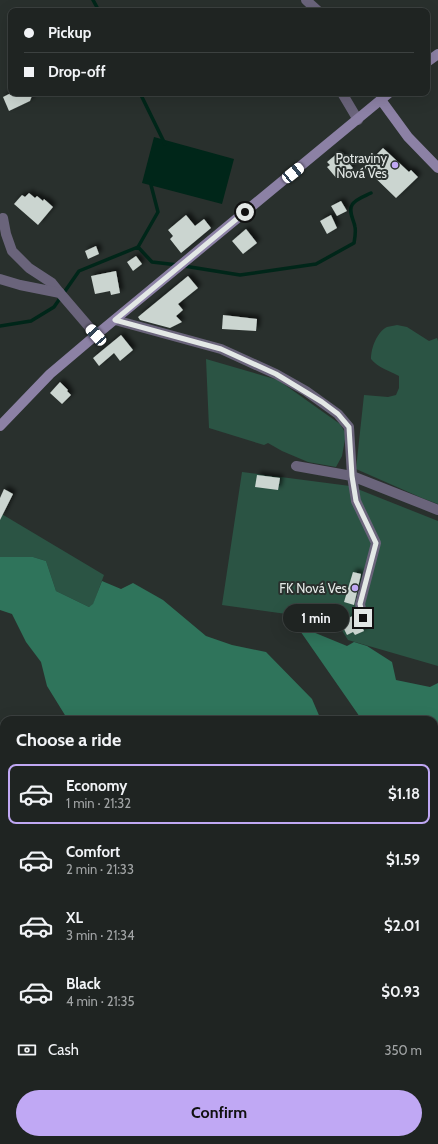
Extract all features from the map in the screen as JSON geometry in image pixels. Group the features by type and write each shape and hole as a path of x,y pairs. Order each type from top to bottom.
{"street":[{"path":"306,0 315,8"},
{"path":"344,96 358,120"},
{"path":"0,426 50,374 386,96"},
{"path":"381,100 408,137 437,167"},
{"path":"3,218 6,234 12,251 29,268 52,283 96,335"},
{"path":"0,279 20,285 60,293"},
{"path":"115,320 221,349 276,374 306,391 338,414 349,427 352,476 356,501 376,543 360,604 363,618"},
{"path":"296,466 352,476 438,510"}],"shaded area":[{"path":"154,137 234,159 222,204 142,183"},
{"path":"397,325 407,327 429,341 437,338 438,341 438,504 356,469 364,395 388,397 396,395 399,388 399,376 381,367 371,359 373,345 383,329"},
{"path":"206,359 278,380 340,424 346,434 342,456 336,467 308,462 282,451 268,443 264,445 209,428"},
{"path":"242,472 350,486 438,521 438,666 348,640 331,613 330,620 222,605"},
{"path":"0,513 104,575 93,605 89,607 56,591 46,561 33,557 0,557"},
{"path":"0,557 33,557 46,561 56,591 89,607 93,604 102,581 121,589 133,583 163,600 206,636 232,645 266,652 312,699 319,716 66,716 47,686 41,662 26,642 12,614 0,610"},
{"path":"296,625 347,646 354,642 367,646 392,662 396,680 430,687 438,683 438,716 359,716"}],"building":[{"path":"8,94 8,96 32,96 30,101 9,111 3,97"},
{"path":"383,148 409,172 411,170 418,177 396,198 364,167"},
{"path":"339,152 353,168 338,180 327,167 330,165 327,162"},
{"path":"29,193 35,198 37,196 43,201 44,199 53,207 38,225 14,204 22,195 25,197"},
{"path":"341,201 347,211 337,216 331,206"},
{"path":"186,215 195,226 204,219 211,228 181,253 170,239 173,236 168,230"},
{"path":"331,215 337,228 327,234 320,221"},
{"path":"246,229 257,243 243,254 232,241"},
{"path":"96,246 99,254 88,259 85,251"},
{"path":"136,256 142,264 133,271 127,262"},
{"path":"116,271 120,293 111,295 110,291 95,294 91,276"},
{"path":"188,276 198,288 178,304 183,310 176,316 182,322 170,328 140,320 138,317"},
{"path":"223,315 257,319 256,331 222,329"},
{"path":"121,335 133,350 120,361 114,353 99,366 93,358"},
{"path":"60,382 71,395 62,404 50,393"},
{"path":"257,475 280,478 278,490 255,487"},
{"path":"4,489 13,494 0,520 0,498"},
{"name":"FK Nová Ves","path":"353,572 361,574 354,605 344,602"},
{"path":"356,614 358,622 361,624 364,631 355,635 353,632 347,635 342,625 349,622 347,619"}],"waterway":[{"path":"93,0 97,8"},
{"path":"141,96 165,144"},
{"path":"138,247 158,212 151,185 153,182"},
{"path":"184,266 240,275 316,264 354,243 355,229 351,213 352,205 355,201 371,193"},
{"path":"0,326 31,321 54,307 79,271 138,247 152,262 178,265"}],"place":[{"name":"Potraviny Nová Ves","path":"395,165"},
{"name":"FK Nová Ves","path":"355,588"}],"route":[{"path":"245,212 115,320 221,349 276,374 322,402 338,414 349,427 352,476 356,501 376,543 360,604 363,618"}]}
